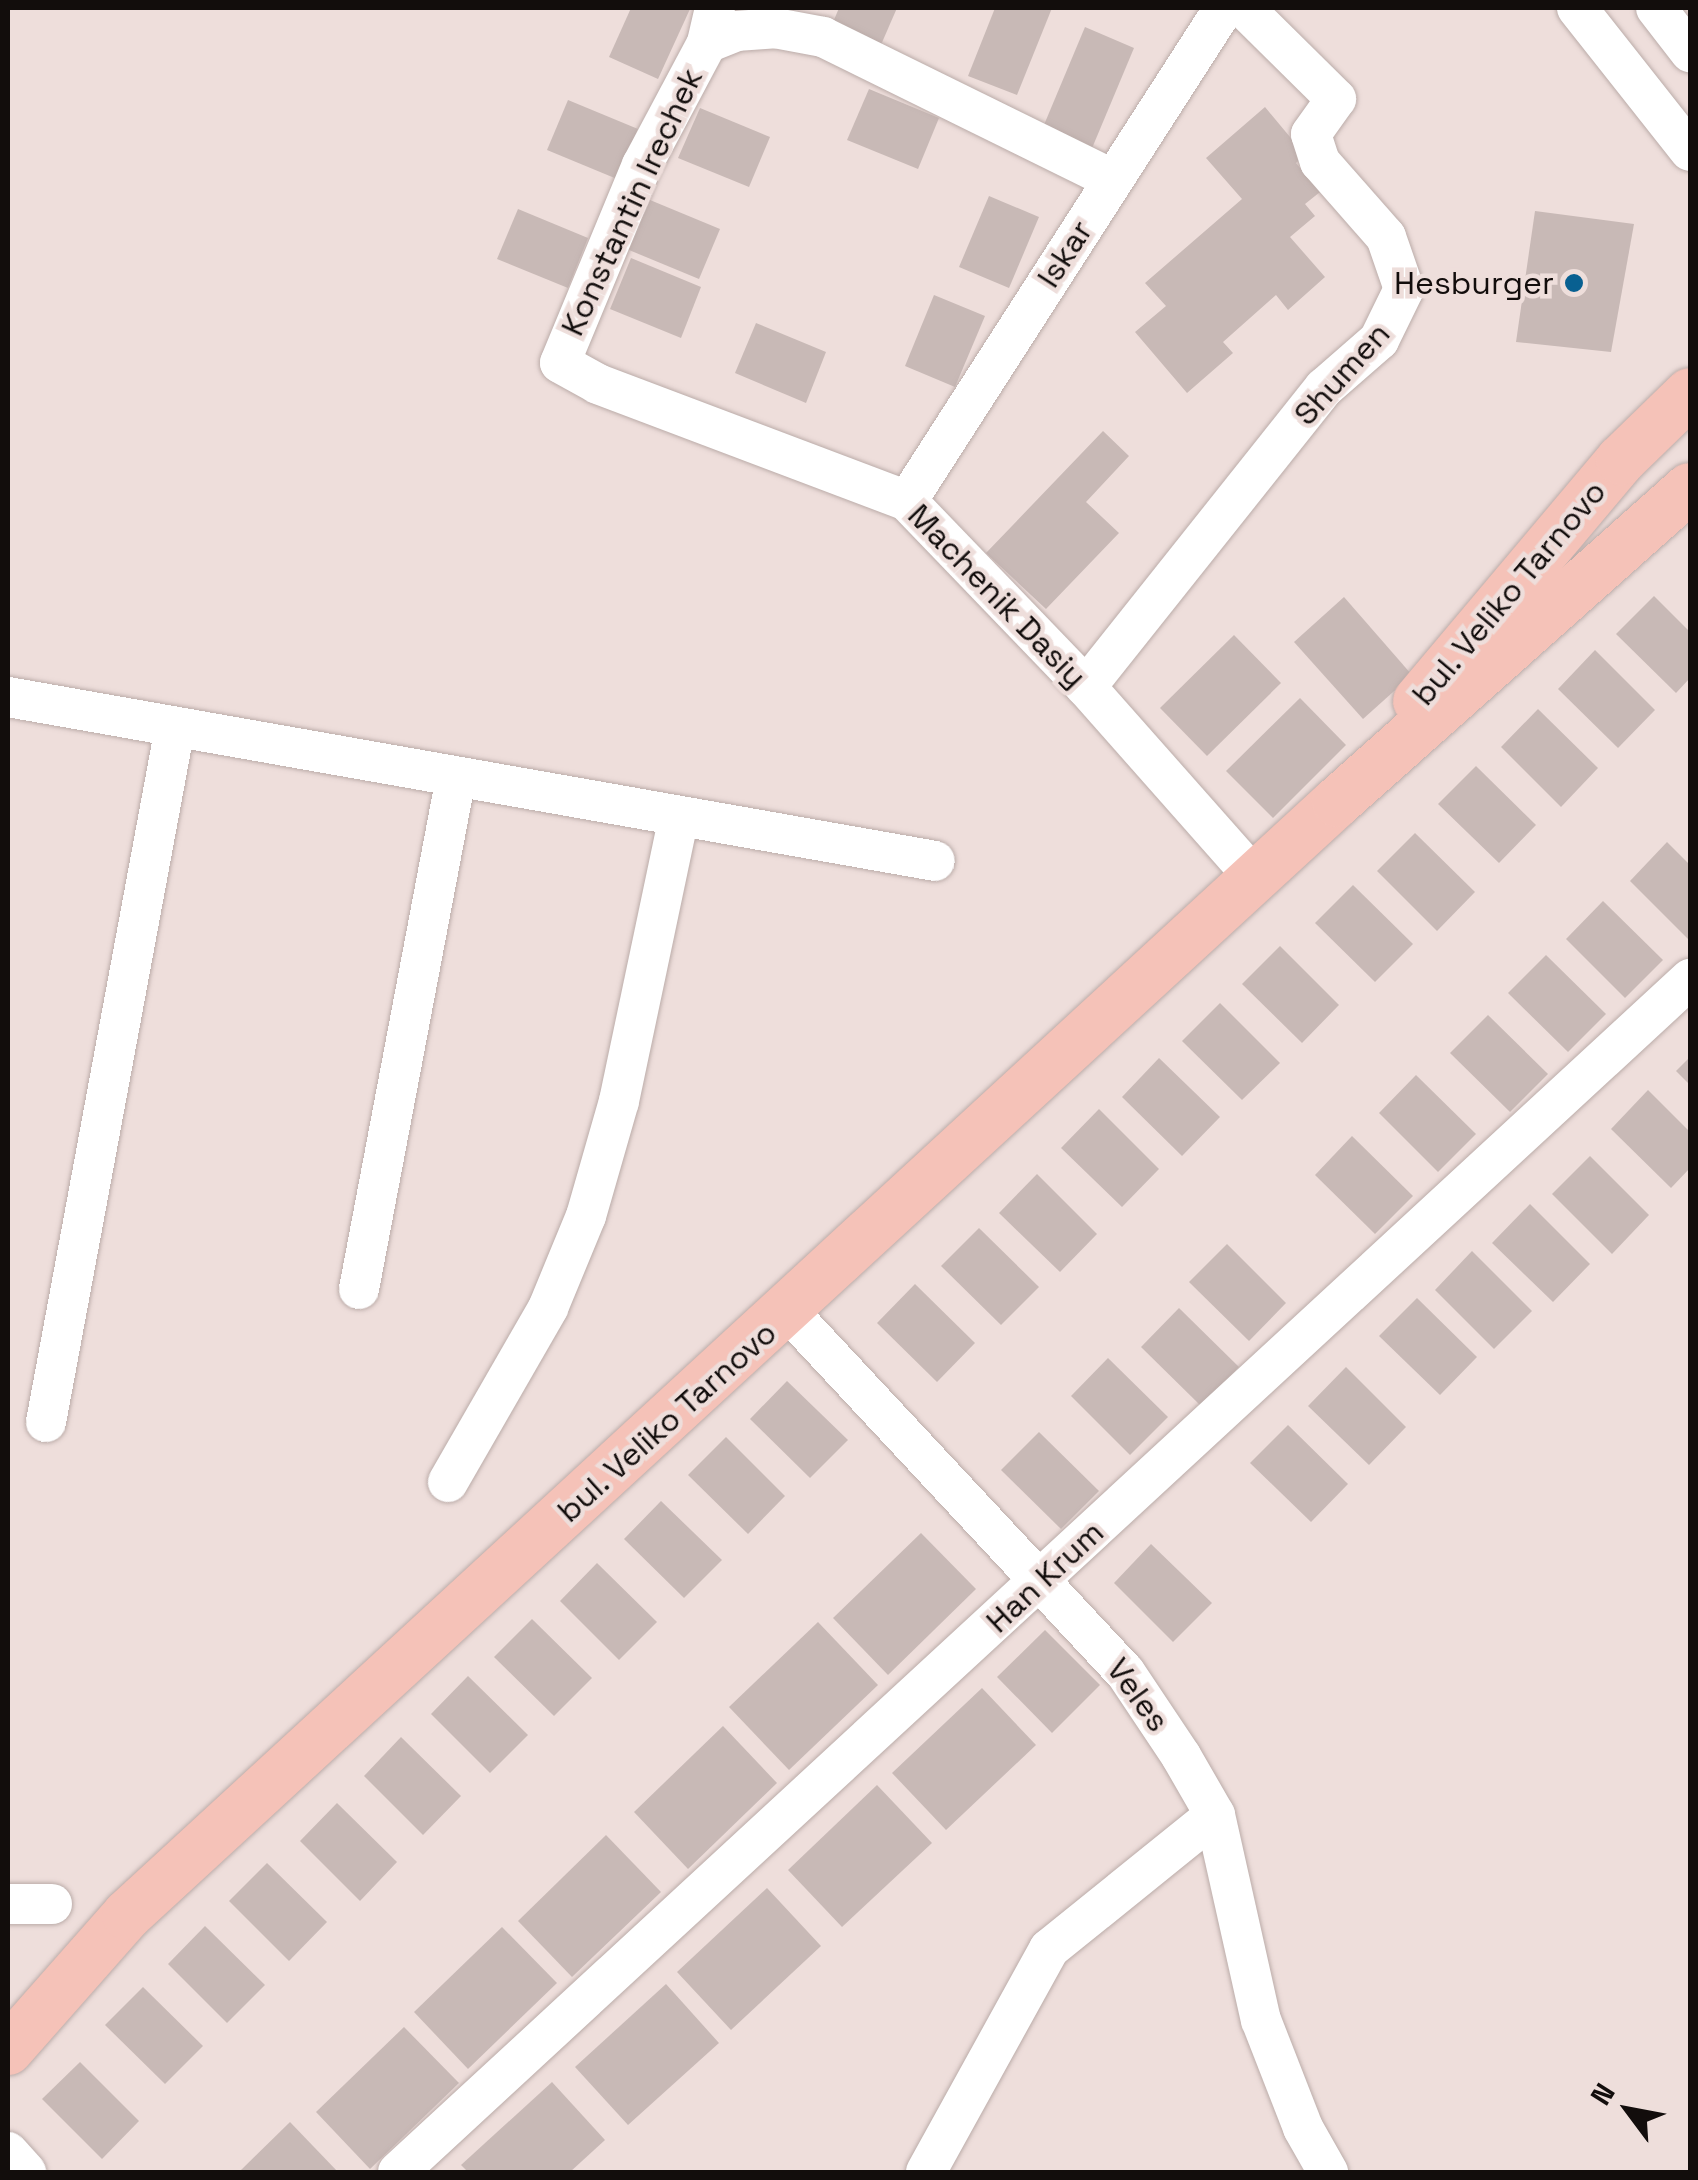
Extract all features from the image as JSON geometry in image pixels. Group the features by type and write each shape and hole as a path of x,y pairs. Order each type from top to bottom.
{"main road":[{"name":"bul. Veliko Tarnovo","path":"1336,802 1620,460 1690,393"},
{"name":"bul. Veliko Tarnovo","path":"8,2050 127,1916 788,1312 1336,802 1690,488"}],"street":[{"name":"Iskar","path":"907,501 1224,8"},
{"name":"Shumen","path":"1086,688 1324,388 1380,340 1404,289 1386,237 1320,162 1311,134 1336,99 1244,8"},
{"path":"1577,8 1690,150"},
{"path":"1656,8 1690,52"},
{"path":"711,25 736,31 774,28 823,37 1112,179"},
{"name":"Konstantin Irechek","path":"560,363 642,165 711,25"},
{"name":"Machenik Dasiy","path":"560,363 598,384 907,501 1086,688 1256,879"},
{"path":"8,697 935,861"},
{"path":"46,1422 175,727"},
{"path":"359,1289 456,776"},
{"path":"448,1482 548,1308 586,1216 618,1100 679,816"},
{"name":"Han Krum","path":"398,2172 1690,979"},
{"name":"Veles","path":"788,1312 1125,1672 1215,1815 1261,2020 1302,2128 1328,2172"},
{"path":"926,2172 1049,1949 1215,1815"},
{"path":"8,1904 52,1904"},
{"path":"8,2152 26,2172"}],"building":[{"path":"631,8 690,9 658,79 609,57"},
{"path":"839,8 897,8 880,47 831,27"},
{"path":"995,8 1052,8 1017,95 968,76"},
{"path":"1085,27 1134,48 1090,153 1041,132"},
{"path":"869,89 939,118 918,169 847,140"},
{"path":"568,100 638,129 617,179 547,150"},
{"path":"1265,107 1305,155 1296,163 1320,192 1305,204 1315,216 1290,237 1325,277 1288,310 1276,295 1223,342 1233,353 1187,393 1135,332 1166,306 1145,283 1242,199 1206,158"},
{"path":"700,108 770,137 749,187 678,158"},
{"path":"989,196 1039,217 1009,288 959,267"},
{"path":"650,200 720,229 699,279 629,250"},
{"path":"518,209 588,238 568,288 497,259"},
{"name":"Hesburger","path":"1535,211 1634,224 1611,352 1516,342"},
{"path":"631,258 701,287 681,338 610,309"},
{"path":"934,295 985,316 955,387 905,366"},
{"path":"756,323 826,352 806,403 735,373"},
{"path":"1103,431 1129,456 1086,502 1119,533 1046,609 986,553"},
{"path":"1654,596 1690,632 1690,678 1676,693 1616,634"},
{"path":"1344,597 1412,675 1363,719 1294,642"},
{"path":"1234,635 1281,683 1207,756 1160,708"},
{"path":"1595,650 1655,710 1618,748 1558,689"},
{"path":"1300,698 1346,745 1273,818 1226,771"},
{"path":"1538,709 1598,768 1561,807 1501,747"},
{"path":"1476,766 1536,825 1499,863 1438,804"},
{"path":"1415,833 1475,892 1437,931 1377,871"},
{"path":"1667,842 1690,865 1690,941 1630,881"},
{"path":"1353,885 1413,944 1375,982 1315,923"},
{"path":"1603,901 1663,960 1625,998 1566,939"},
{"path":"1280,946 1339,1005 1302,1043 1242,984"},
{"path":"1546,955 1606,1014 1568,1052 1508,993"},
{"path":"1220,1003 1280,1063 1242,1100 1182,1041"},
{"path":"1488,1015 1548,1074 1510,1112 1450,1053"},
{"path":"1690,1057 1690,1085 1676,1071"},
{"path":"1159,1058 1220,1117 1182,1156 1122,1097"},
{"path":"1416,1075 1476,1134 1438,1172 1379,1113"},
{"path":"1648,1090 1690,1132 1690,1168 1671,1188 1611,1129"},
{"path":"1099,1109 1159,1169 1122,1207 1061,1148"},
{"path":"1352,1136 1413,1196 1375,1234 1315,1175"},
{"path":"1590,1156 1649,1215 1612,1254 1552,1194"},
{"path":"1037,1174 1097,1234 1060,1272 999,1213"},
{"path":"1530,1204 1590,1264 1553,1302 1492,1243"},
{"path":"979,1228 1039,1287 1001,1325 941,1266"},
{"path":"1227,1244 1286,1303 1249,1341 1189,1282"},
{"path":"1472,1251 1532,1311 1494,1349 1435,1290"},
{"path":"915,1284 975,1343 937,1382 877,1323"},
{"path":"1417,1298 1477,1357 1440,1395 1379,1336"},
{"path":"1179,1308 1239,1367 1201,1406 1141,1347"},
{"path":"1108,1358 1168,1417 1130,1455 1071,1396"},
{"path":"1346,1367 1406,1427 1369,1465 1308,1406"},
{"path":"787,1381 848,1440 810,1478 750,1419"},
{"path":"1288,1425 1348,1484 1311,1522 1250,1463"},
{"path":"1039,1432 1099,1491 1061,1529 1001,1470"},
{"path":"726,1437 785,1496 748,1534 688,1475"},
{"path":"661,1501 722,1560 684,1598 624,1539"},
{"path":"921,1533 976,1589 888,1675 833,1618"},
{"path":"1151,1544 1212,1603 1173,1642 1114,1583"},
{"path":"597,1563 657,1622 619,1660 560,1601"},
{"path":"532,1619 592,1678 554,1716 494,1657"},
{"path":"818,1622 878,1685 789,1770 729,1707"},
{"path":"1045,1630 1100,1685 1052,1733 997,1677"},
{"path":"468,1676 528,1735 490,1773 431,1714"},
{"path":"982,1688 1036,1745 946,1830 892,1773"},
{"path":"723,1726 777,1783 688,1869 634,1812"},
{"path":"401,1737 461,1796 423,1835 364,1776"},
{"path":"877,1785 932,1843 842,1927 788,1870"},
{"path":"337,1803 397,1862 360,1901 300,1841"},
{"path":"606,1835 661,1892 572,1977 518,1921"},
{"path":"267,1863 327,1922 289,1961 229,1901"},
{"path":"767,1888 821,1946 731,2030 677,1972"},
{"path":"205,1926 265,1985 227,2023 168,1964"},
{"path":"502,1927 557,1983 468,2069 414,2012"},
{"path":"666,1984 719,2043 628,2125 575,2067"},
{"path":"143,1987 203,2046 165,2084 105,2025"},
{"path":"404,2027 459,2083 370,2169 316,2112"},
{"path":"80,2062 139,2121 102,2159 42,2099"},
{"path":"552,2082 605,2140 570,2172 468,2172 461,2165"},
{"path":"290,2122 338,2172 239,2172"}],"place":[{"name":"Hesburger","path":"1574,283"}]}
